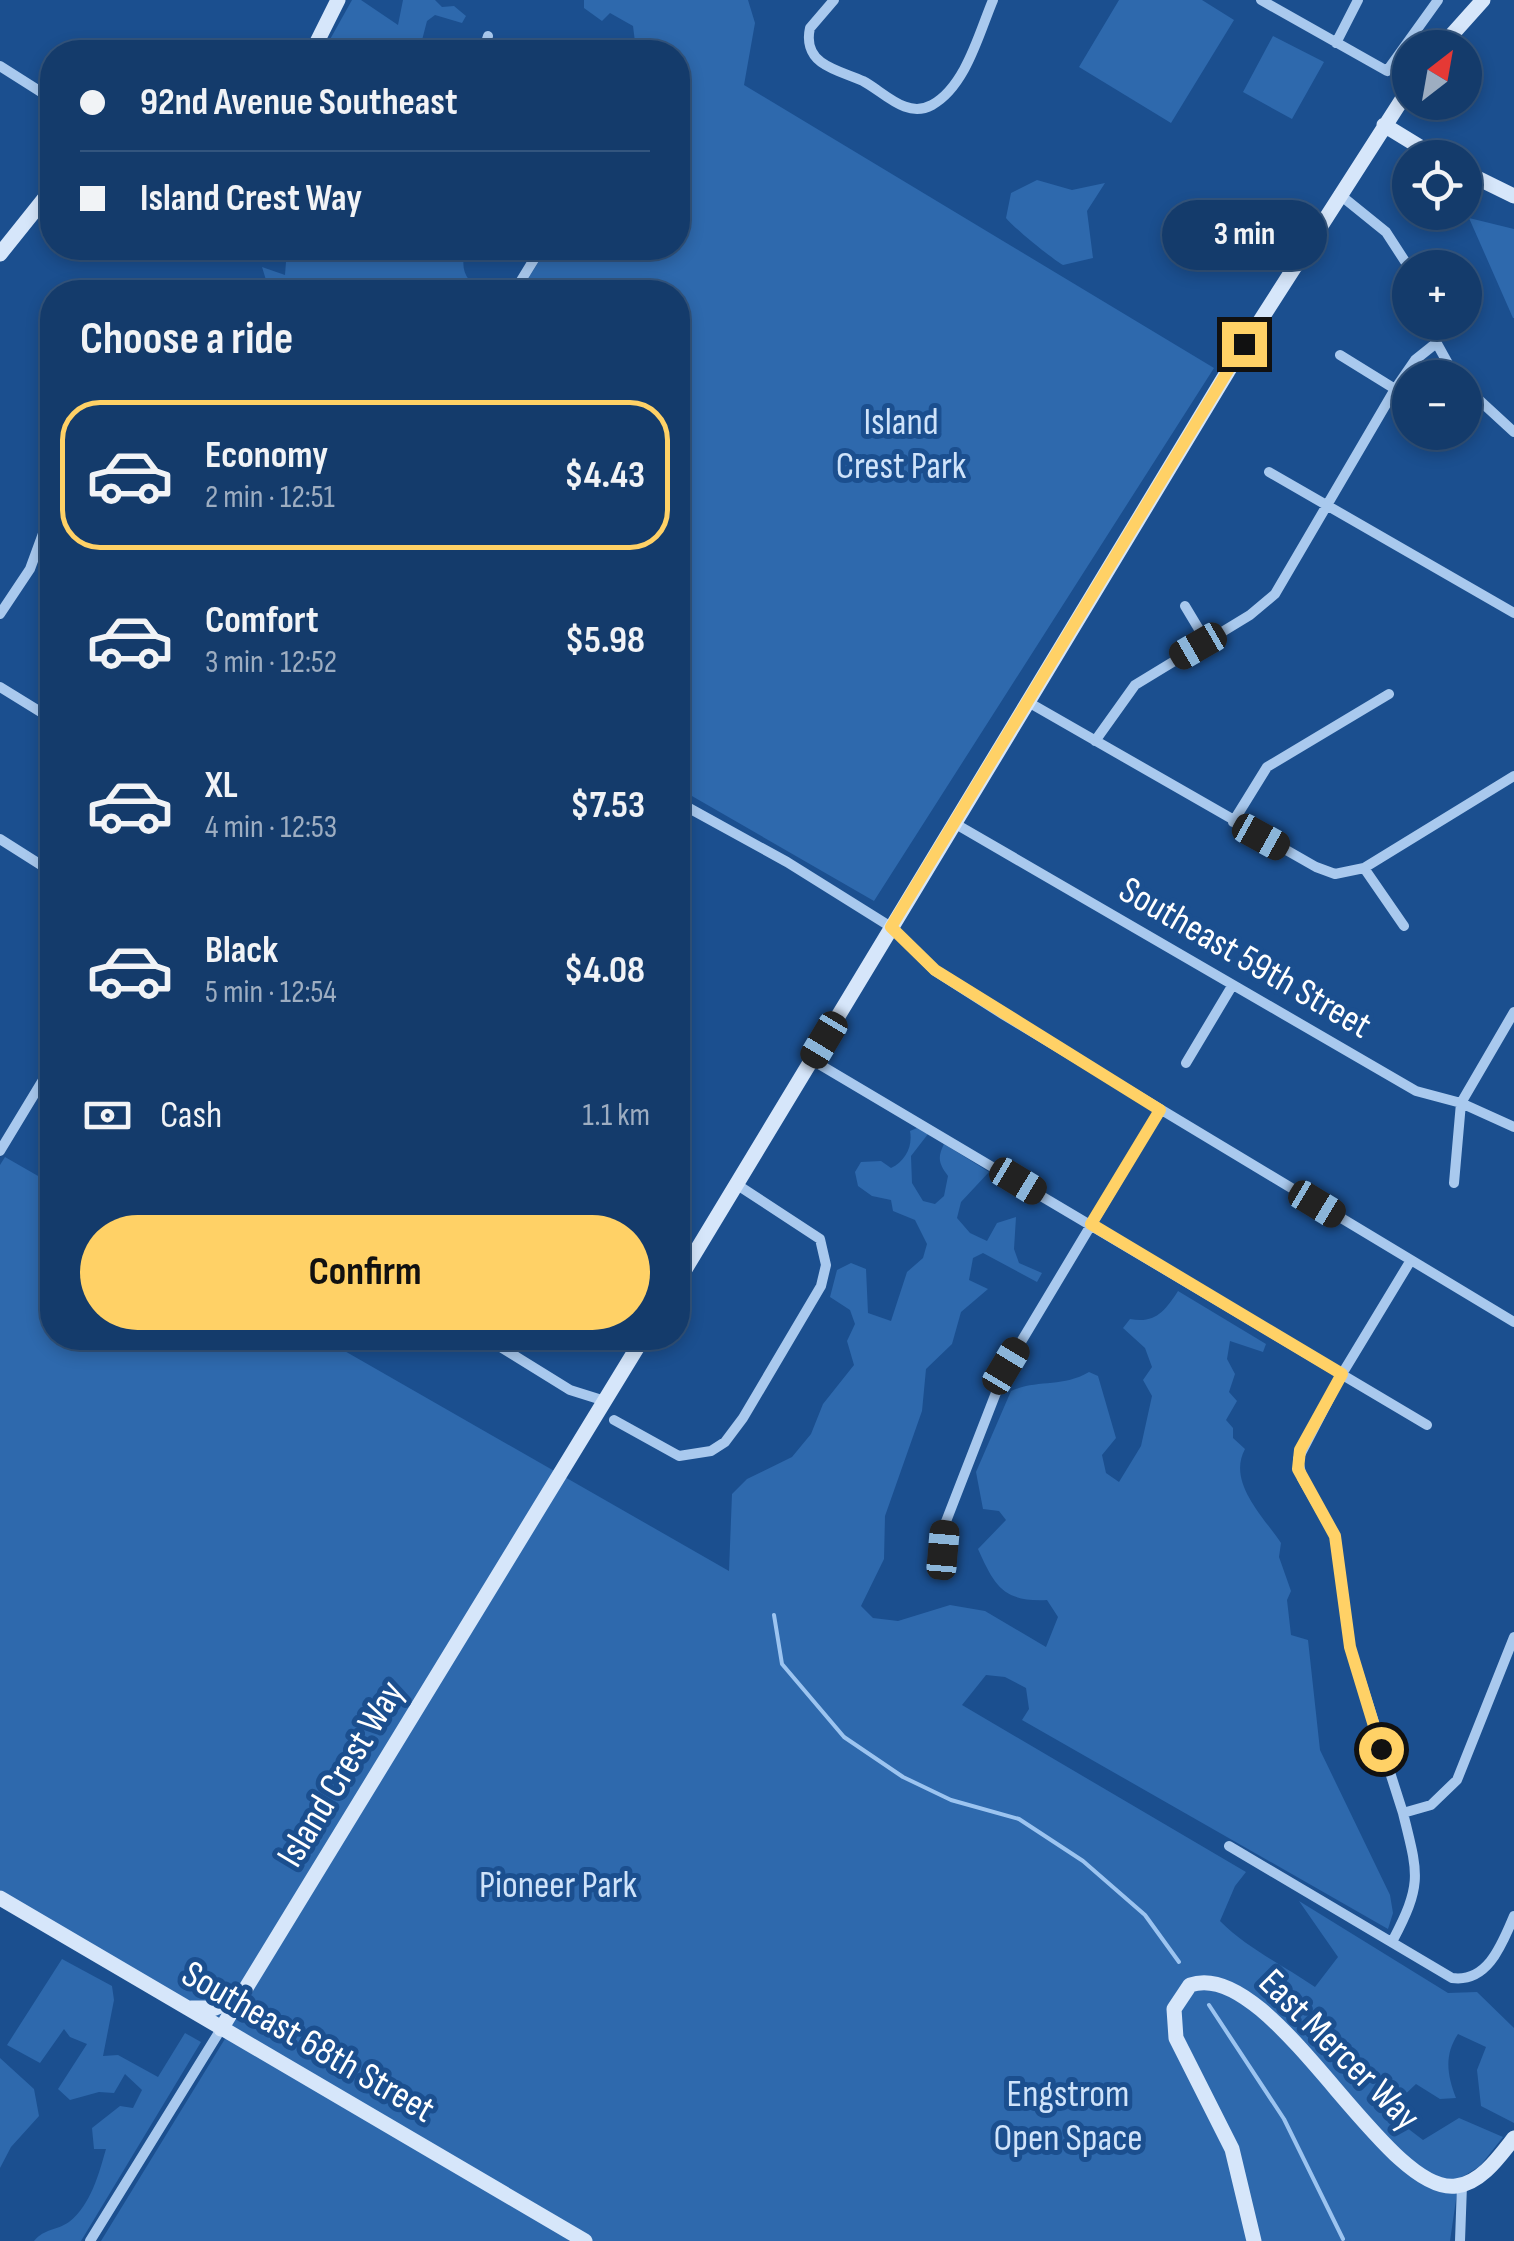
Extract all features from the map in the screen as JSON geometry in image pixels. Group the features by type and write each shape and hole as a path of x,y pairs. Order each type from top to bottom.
{"main road":[{"path":"318,40 338,0"},
{"path":"1456,30 1483,0"},
{"path":"690,1261 1338,194 1392,113"},
{"path":"1384,125 1409,140"},
{"path":"1482,180 1514,196"},
{"path":"0,254 40,204"},
{"name":"Island Crest Way","path":"222,2030 636,1350"},
{"name":"Southeast 68th Street","path":"0,1898 585,2241"},
{"name":"East Mercer Way","path":"1254,2241 1232,2150 1176,2038 1174,2009 1183,1992 1197,1982 1226,1986 1253,2002 1419,2174 1441,2186 1462,2185"},
{"path":"174,2001 204,2009 244,1995"},
{"path":"1462,2185 1480,2175 1514,2138"}],"street":[{"path":"834,0 810,28 813,53 821,63 864,82 894,102 917,109 928,108 950,88 993,0"},
{"path":"1261,0 1387,71 1438,0"},
{"path":"1336,44 1358,0"},
{"path":"487,40 488,36"},
{"path":"0,66 40,91"},
{"path":"1338,194 1386,232 1398,250"},
{"path":"1433,340 1445,360"},
{"path":"1415,360 1435,344"},
{"path":"1340,355 1392,387"},
{"path":"1095,741 1135,686 1276,594 1392,394"},
{"path":"1482,403 1514,432"},
{"path":"1269,472 1514,613"},
{"path":"0,614 30,569 40,541"},
{"path":"1185,606 1206,642"},
{"path":"0,688 40,712"},
{"path":"1233,822 1267,766 1389,694"},
{"path":"1028,702 1233,822 1335,874 1364,868 1514,776"},
{"path":"690,809 891,927 935,970 1514,1322"},
{"name":"Southeast 59th Street","path":"954,823 1416,1091 1461,1103 1514,1128"},
{"path":"0,839 40,864"},
{"path":"1364,868 1404,926"},
{"path":"1186,1063 1232,986"},
{"path":"1454,1183 1461,1103 1514,1012"},
{"path":"812,1060 1427,1424"},
{"path":"1,1148 40,1091"},
{"path":"943,1550 945,1524 1006,1366 1160,1110"},
{"path":"614,1420 678,1456 711,1452 744,1418 820,1286 826,1265 824,1248 813,1231 736,1184"},
{"path":"1393,1940 1416,1893 1403,1813 1355,1666 1340,1592 1335,1536 1298,1469 1300,1450 1411,1260"},
{"path":"505,1350 570,1390 604,1401"},
{"path":"1403,1813 1431,1805 1457,1780 1514,1637"},
{"path":"1229,1846 1452,1978 1469,1978 1490,1963 1514,1916"},
{"name":"Island Crest Way","path":"90,2241 222,2030"},
{"path":"1460,2241 1462,2185"}],"green space":[{"path":"352,0 361,0 398,25 403,0 435,0 442,7 454,6 466,16 462,23 435,15 427,21 422,40 330,40"},
{"name":"Island Crest Park","path":"584,0 748,0 755,23 744,85 1214,368 874,901 690,795 690,280 527,280 540,260 690,260 690,40 635,40 633,26 610,13 602,21 584,8"},
{"path":"1119,0 1202,0 1234,20 1171,123 1079,67"},
{"path":"1273,36 1324,62 1292,119 1243,92"},
{"path":"1037,180 1072,190 1105,183 1087,211 1093,258 1063,265 1006,218 1011,193"},
{"path":"1482,221 1514,229 1513,318 1474,230 1482,230"},
{"path":"286,260 464,260 470,280 266,280 262,267 285,275"},
{"name":"Pioneer Park","path":"917,1128 928,1134 911,1156 912,1183 923,1201 935,1204 944,1196 948,1176 940,1157 944,1144 989,1172 961,1202 957,1218 970,1233 987,1241 997,1223 1016,1217 1014,1249 1019,1263 1042,1273 1037,1282 983,1253 973,1258 969,1280 988,1289 961,1312 952,1344 926,1369 922,1411 885,1516 884,1559 861,1606 873,1618 898,1621 950,1605 985,1611 1046,1647 1058,1617 1047,1600 1020,1598 1003,1590 978,1549 1006,1520 999,1511 983,1509 976,1472 1011,1391 1069,1380 1089,1372 1098,1376 1116,1438 1102,1455 1106,1473 1119,1482 1141,1446 1152,1396 1143,1380 1152,1367 1145,1348 1123,1328 1130,1319 1146,1320 1158,1314 1178,1291 1266,1344 1263,1352 1230,1341 1227,1359 1235,1374 1229,1392 1237,1401 1226,1420 1233,1428 1233,1438 1245,1449 1240,1474 1244,1486 1281,1543 1279,1557 1291,1591 1287,1600 1291,1635 1308,1640 1320,1750 1390,1895 1393,1913 1388,1929 1022,1720 1029,1709 1026,1688 1005,1677 986,1675 962,1705 1246,1872 1235,1886 1220,1921 1315,1987 1338,1957 1299,1901 1448,1993 1477,1992 1514,2028 1514,2123 1481,2106 1477,2070 1486,2047 1458,2034 1448,2065 1456,2098 1440,2099 1416,2084 1396,2103 1402,2124 1423,2140 1459,2118 1503,2137 1480,2166 1459,2179 1450,2241 101,2241 231,2029 0,1890 0,1165 5,1157 40,1177 40,1350 343,1350 729,1571 732,1494 747,1479 792,1457 811,1434 823,1404 854,1365 847,1341 855,1324 850,1310 830,1297 837,1270 851,1263 866,1269 868,1313 891,1321 907,1272 923,1258 927,1244 915,1220 893,1211 891,1200 872,1196 858,1186 855,1172 861,1162 881,1161 891,1168 896,1165 909,1148 910,1131"},
{"path":"62,1959 112,1986 114,2000 103,2056 118,2055 158,2077 185,2033 201,2042 81,2241 34,2241 69,2222 83,2207 106,2149 94,2149 92,2128 120,2106 133,2108 142,2090 125,2074 114,2093 99,2092 70,2100 58,2089 87,2044 70,2037 64,2029 40,2063 7,2045"},
{"path":"0,2058 34,2089 39,2116 11,2147 0,2168"}],"waterway":[{"path":"774,1615 782,1664 844,1737 903,1777 951,1800 1019,1819 1083,1861 1145,1915 1179,1962"},
{"path":"1209,2005 1284,2119 1343,2239"}],"route":[{"path":"1244,344 891,927 935,970 1160,1110 1091,1224 1342,1374 1300,1450 1298,1469 1335,1536 1350,1647 1381,1749"}],"park label":[{"name":"Engstrom Open Space","path":"1068,2116"}]}
